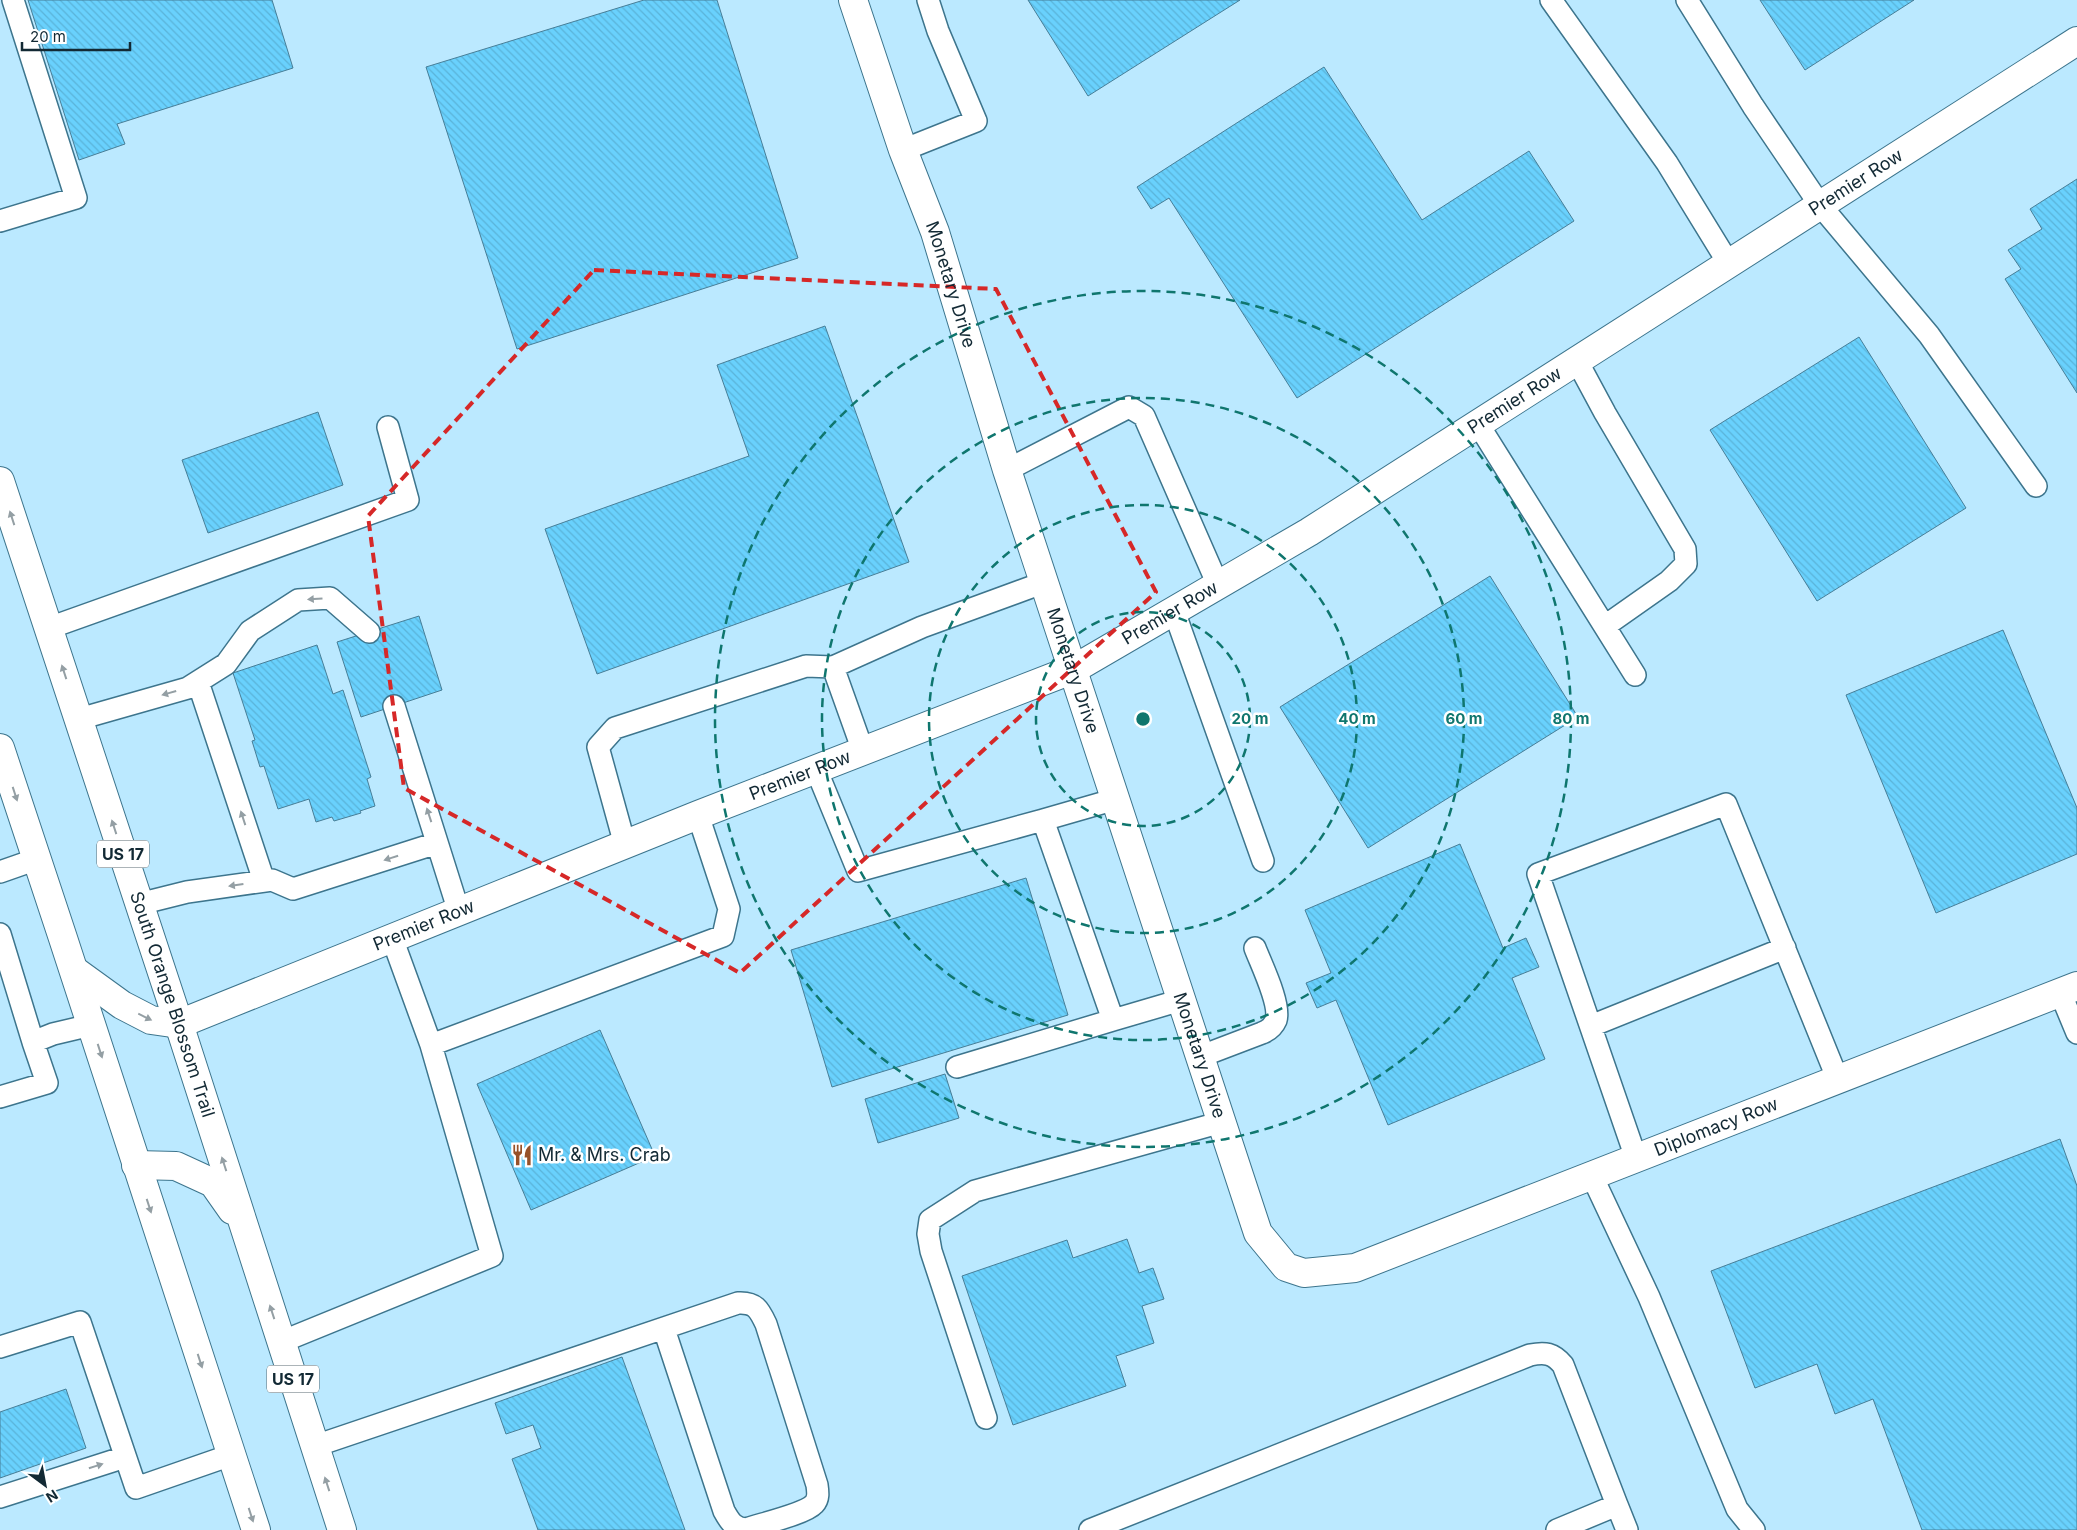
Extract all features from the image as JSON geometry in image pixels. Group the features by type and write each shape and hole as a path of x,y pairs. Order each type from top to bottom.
{"street":[{"name":"Monetary Drive","path":"852,0 903,150 935,232 1008,470 1258,1233 1286,1267 1304,1273 1354,1268"},
{"name":"Premier Row","path":"179,1024 698,815 1074,669 1309,532 2077,41"},
{"name":"South Orange Blossom Trail","path":"0,481 179,1024 342,1530"},
{"path":"0,748 75,972 136,1165 256,1530"},
{"path":"75,972 122,1005 151,1020 179,1024"},
{"name":"Diplomacy Row","path":"1354,1268 2069,989"},
{"path":"136,1165 176,1166 213,1183 245,1227"}],"lane":[{"path":"0,221 76,198 14,0"},
{"path":"903,150 976,121 938,31 928,0"},
{"path":"1551,0 1667,162 1729,264"},
{"path":"1687,0 1753,106 1820,205 1929,335 2036,486"},
{"path":"1577,361 1605,413 1685,549 1686,564 1669,581 1605,626"},
{"path":"1008,470 1129,407 1144,416 1218,585"},
{"path":"1478,424 1635,675"},
{"path":"49,628 408,500 388,427"},
{"path":"624,845 598,747 615,728 806,666 833,667 922,627 1045,582"},
{"path":"79,719 188,688 226,664 250,631 298,600 330,598 369,632"},
{"path":"1174,611 1262,861"},
{"path":"833,667 863,751"},
{"path":"198,682 264,881"},
{"path":"394,706 459,912"},
{"path":"816,770 858,871 1116,799"},
{"path":"1636,1158 1538,874 1726,804 1838,1080"},
{"path":"431,1045 724,936 729,909 698,815"},
{"path":"1043,820 1113,1020"},
{"path":"139,904 187,892 272,880 293,889 437,843"},
{"path":"0,872 37,859"},
{"path":"282,1342 492,1256 431,1045 392,938"},
{"path":"0,1097 46,1083 15,995 1,939"},
{"path":"1199,1057 1271,1028 1276,1018 1276,1004 1255,948"},
{"path":"1591,1026 1785,948"},
{"path":"2069,989 2077,1033"},
{"path":"957,1068 1181,1000"},
{"path":"29,1037 53,1034 91,1025"},
{"path":"986,1418 931,1251 928,1234 930,1220 975,1191 1222,1122"},
{"path":"1592,1176 1649,1297 1737,1510 1754,1530"},
{"path":"315,1446 738,1303 749,1303 760,1310 766,1324 817,1485 818,1495 814,1504 803,1511 746,1529 737,1528 729,1520 724,1511 664,1329"},
{"path":"0,1347 80,1322 136,1488 231,1455"},
{"path":"1090,1530 1530,1355 1544,1352 1556,1356 1563,1365 1627,1530"},
{"path":"0,1497 125,1457"},
{"path":"1557,1530 1618,1505"}],"highlighted area":[{"path":"594,270 996,289 1156,592 740,973 404,788 368,516"}],"building":[{"path":"28,0 272,0 293,68 117,124 125,144 79,160"},
{"path":"644,0 717,0 798,258 517,349 426,67"},
{"path":"1028,0 1240,0 1088,96"},
{"path":"1760,0 1914,0 1805,70"},
{"path":"1324,67 1422,220 1529,151 1574,221 1297,398 1169,198 1151,209 1137,187"},
{"path":"2077,179 2077,393 2005,279 2021,269 2008,250 2042,229 2030,209"},
{"path":"825,326 909,562 597,674 545,529 749,456 717,365"},
{"path":"1859,337 1966,508 1817,601 1710,430"},
{"path":"318,412 343,485 208,533 182,460"},
{"path":"1490,576 1578,717 1368,848 1280,707"},
{"path":"419,616 442,690 361,717 337,642"},
{"path":"2003,630 2077,808 2077,854 1936,913 1846,695"},
{"path":"317,645 333,694 343,690 371,777 367,779 375,806 360,811 361,813 334,821 332,817 316,822 309,799 278,809 264,766 260,767 252,741 255,740 233,673"},
{"path":"1460,844 1503,948 1526,938 1539,967 1512,978 1545,1059 1388,1125 1336,1000 1317,1008 1306,983 1331,973 1305,910"},
{"path":"1026,878 1068,1015 832,1087 791,950"},
{"path":"600,1030 655,1156 531,1210 477,1084"},
{"path":"945,1074 959,1118 878,1143 865,1099"},
{"path":"2060,1139 2077,1186 2077,1530 1922,1530 1873,1399 1835,1414 1817,1364 1755,1388 1711,1271"},
{"path":"1127,1239 1139,1273 1153,1268 1164,1299 1142,1306 1154,1343 1116,1356 1126,1386 1013,1425 962,1276 1067,1240 1073,1258"},
{"path":"622,1357 685,1530 538,1530 512,1459 541,1448 533,1425 506,1434 495,1403"},
{"path":"66,1389 86,1448 0,1478 0,1412"}],"place":[{"name":"Mr. & Mrs. Crab","path":"522,1155"}]}
